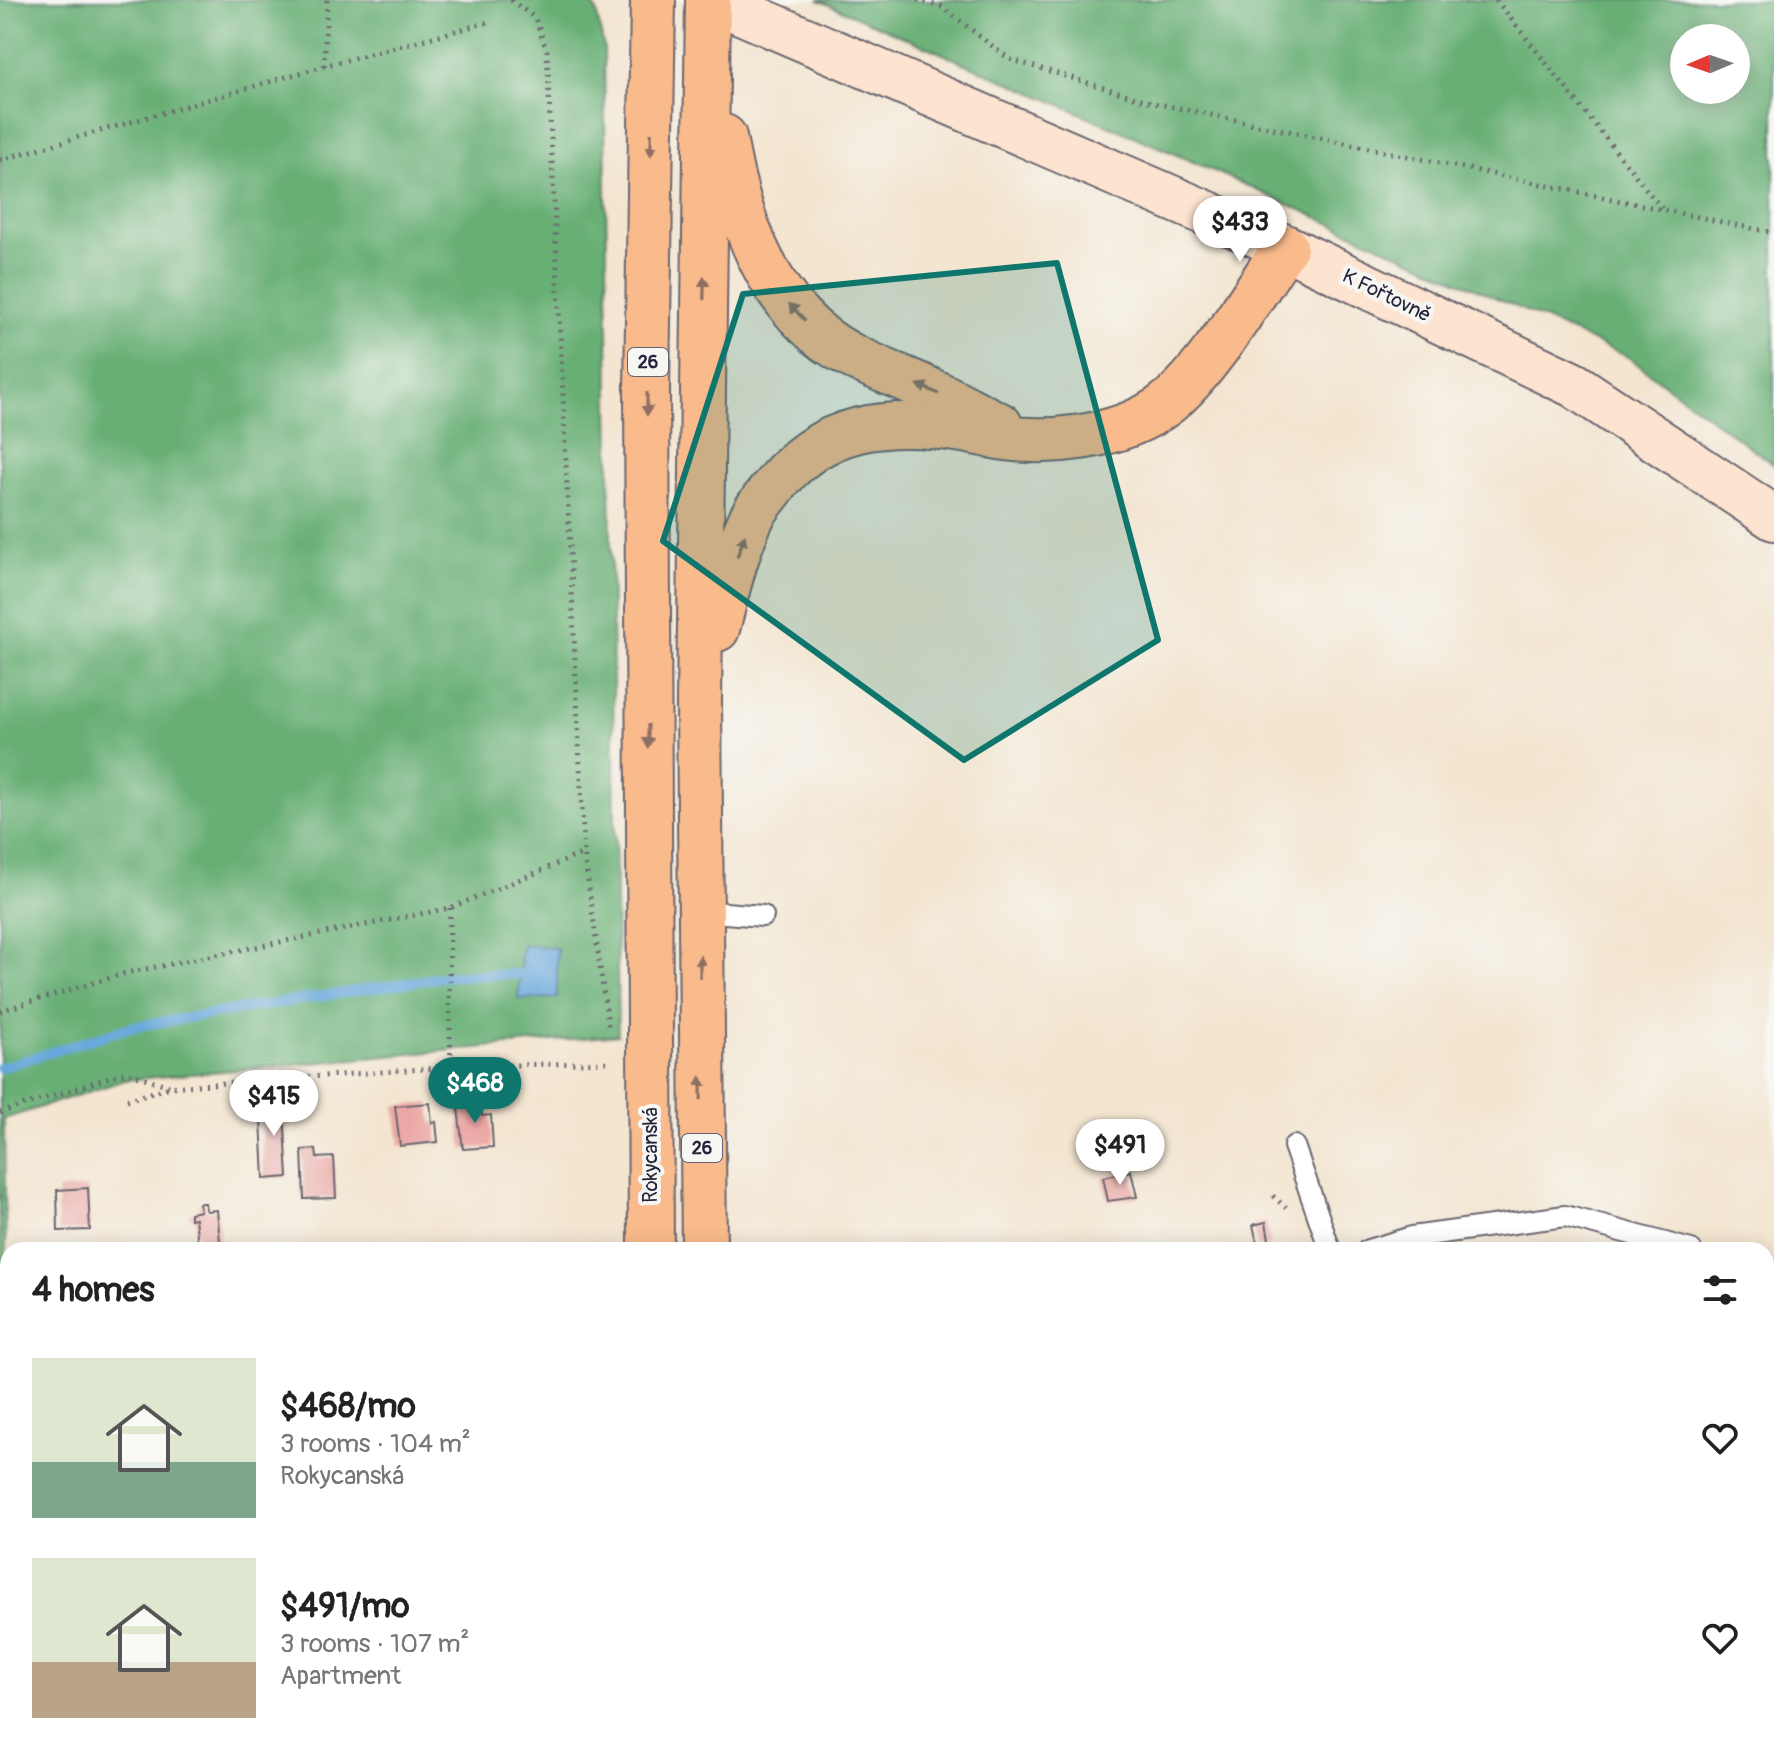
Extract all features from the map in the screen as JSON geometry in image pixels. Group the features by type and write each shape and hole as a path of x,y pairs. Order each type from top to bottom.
{"highway":[{"name":"26","path":"622,1052 647,388 653,0"},
{"path":"711,0 708,45 714,118 753,246 782,297 815,332 850,355 935,392 1000,425 1051,436 1081,436"},
{"name":"26","path":"704,1242 699,703 714,118"},
{"path":"699,703 732,569 752,516 778,480 808,451 839,436 876,425 915,424 1033,440 1081,436 1118,427 1159,410 1187,385 1211,355 1285,247"},
{"name":"Rokycanská","path":"622,1052 650,1242"}],"street":[{"name":"K Fořtovně","path":"711,0 1285,247 1574,385 1774,518"}],"lane":[{"path":"700,911 763,916"},
{"path":"1294,1146 1327,1242"},
{"path":"1395,1242 1565,1216 1661,1242"}],"path":[{"path":"324,66 327,0"},
{"path":"127,1100 170,1087 622,1052 602,997 584,853 547,51 535,18 511,0"},
{"path":"917,0 942,7 1009,59 1154,103 1774,233"},
{"path":"1496,0 1662,209"},
{"path":"0,160 324,66 489,22"},
{"path":"0,1011 126,973 450,908 584,853"},
{"path":"450,908 451,1067"},
{"path":"0,1113 126,1072 170,1087"},
{"path":"1066,1754 1169,1754"}],"highlighted area":[{"path":"1057,263 1158,640 964,760 663,541 743,294"}],"green space":[{"path":"0,0 588,0 596,10 604,48 618,1035 125,1080 4,1119 6,1242 0,1242"},
{"path":"818,0 1774,0 1774,465 1628,357 1214,171"}],"water":[{"path":"522,945 557,948 557,998 518,999"}],"building":[{"path":"283,1097 288,1177 264,1179 260,1099"},
{"path":"481,1099 482,1116 491,1115 493,1147 463,1149 457,1100"},
{"path":"430,1103 438,1142 400,1146 395,1106"},
{"path":"316,1149 317,1158 334,1157 336,1198 304,1199 302,1150"},
{"path":"1131,1171 1137,1197 1108,1201 1103,1177"},
{"path":"88,1188 90,1230 58,1231 57,1190"},
{"path":"199,1203 205,1203 206,1211 217,1210 220,1242 198,1242 195,1218 190,1219 190,1213 200,1211"},
{"path":"1266,1222 1269,1242 1257,1242 1253,1225"}],"waterway":[{"path":"0,1068 131,1027 449,976 520,974"}]}
